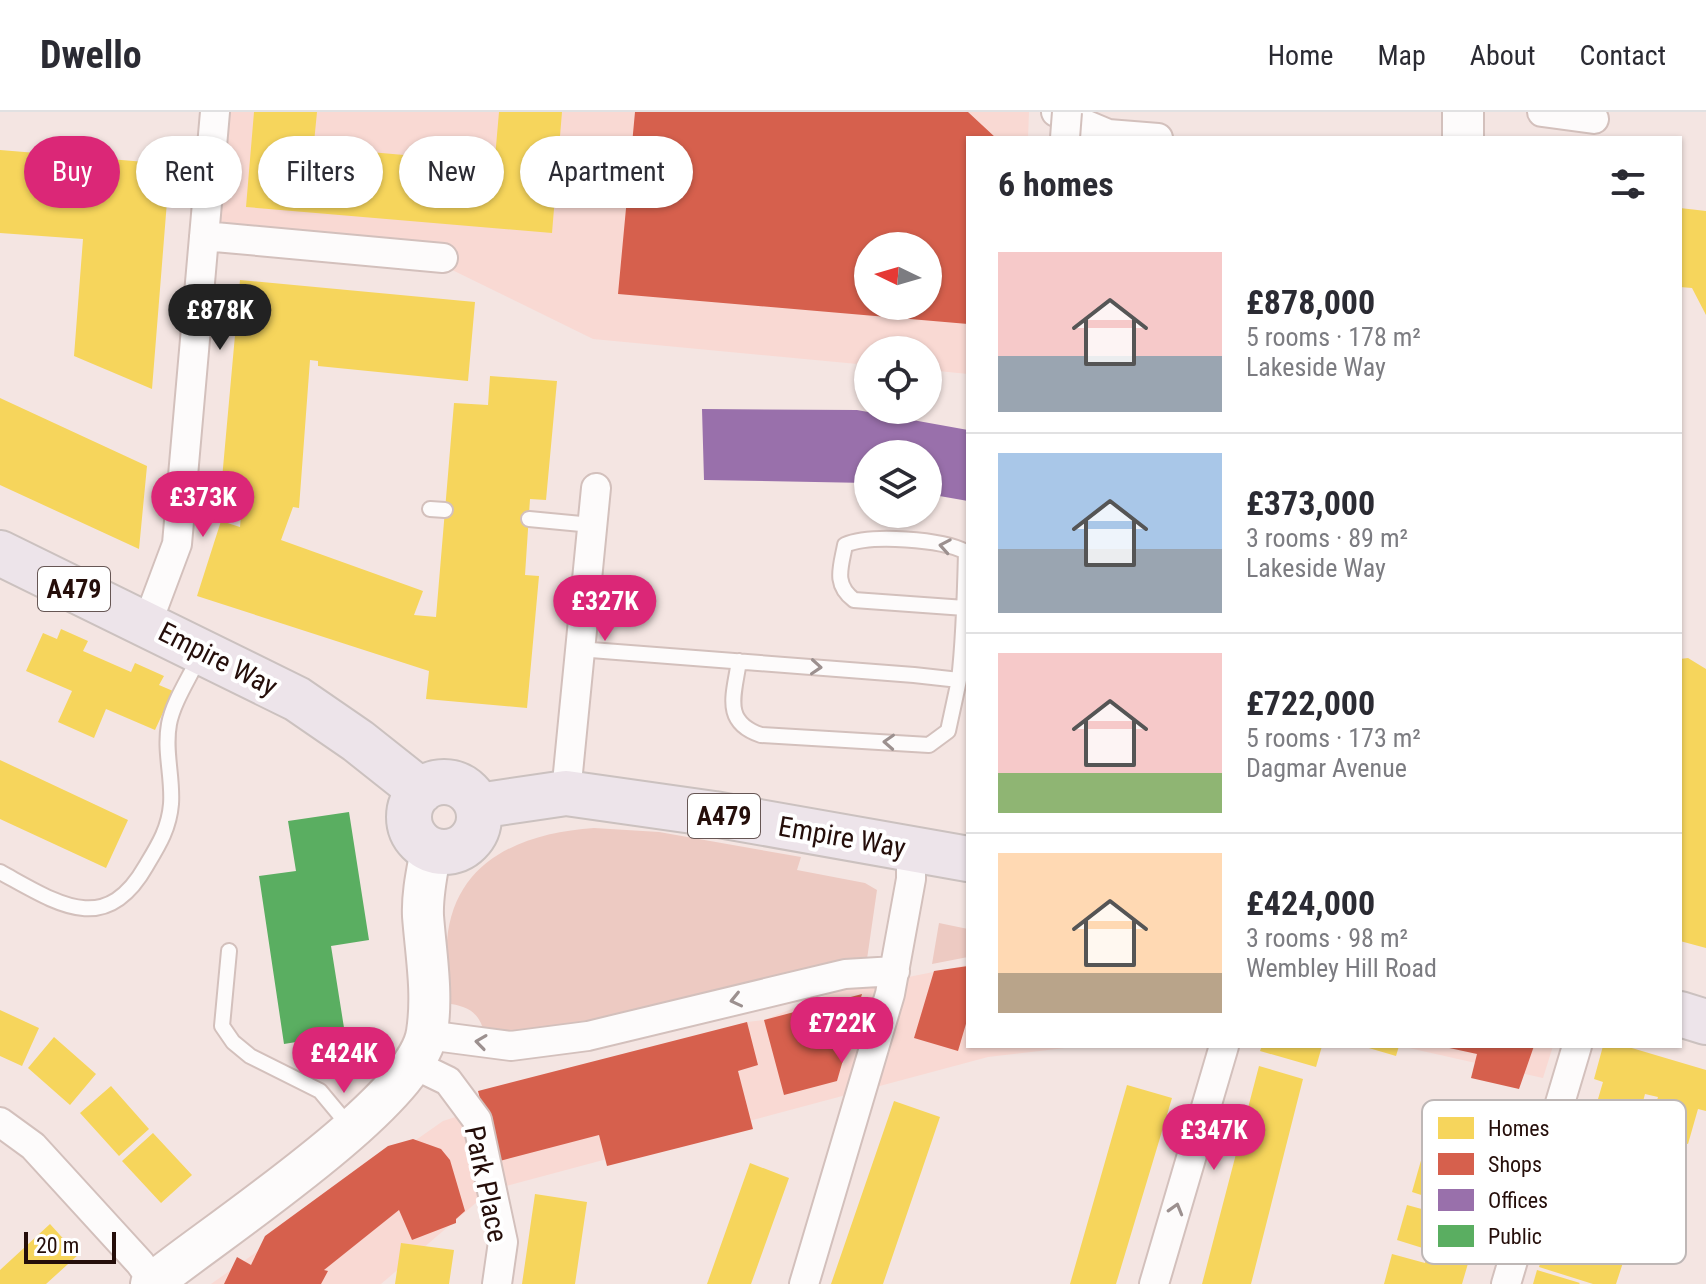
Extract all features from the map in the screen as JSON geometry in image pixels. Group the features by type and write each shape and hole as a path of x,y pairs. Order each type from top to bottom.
{"main road":[{"name":"Empire Way","path":"0,553 203,650 297,699 358,741 421,791"},
{"path":"442,782 464,788 478,806 478,826 468,843 451,852 431,850 422,844 411,828 410,807 421,791 442,782"},
{"name":"Empire Way","path":"478,806 566,793 966,859"},
{"path":"1682,1015 1706,1022"}],"street":[{"path":"147,624 177,544 215,112"},
{"path":"1056,112 1108,134 1133,136"},
{"path":"1065,136 1067,112"},
{"path":"1463,112 1463,136"},
{"path":"1542,112 1594,119"},
{"path":"204,236 443,258"},
{"path":"566,793 596,488"},
{"path":"804,1284 895,971 911,879 911,849"},
{"path":"0,1122 33,1146 153,1283 352,1131 421,1050 430,960 423,915 431,850"},
{"path":"421,1050 511,1046 588,1036 845,974 895,971"},
{"path":"1154,1284 1223,1048"},
{"path":"1561,1100 1576,1048"},
{"name":"Park Place","path":"421,1050 477,1120 503,1242 497,1284"},
{"path":"1506,1284 1512,1264"}],"lane":[{"path":"430,509 445,510"},
{"path":"529,519 592,525"},
{"path":"739,661 733,714 743,729 761,735 929,745 948,731 959,680 965,608 966,552 952,545 868,539 845,545 839,578 843,591 854,600 965,608"},
{"path":"578,649 959,680"},
{"path":"0,872 45,897 88,908 104,909 135,885 167,830 171,805 169,721 203,650"},
{"path":"229,951 222,1026 250,1056 320,1091 352,1131"}],"shaded area":[{"path":"226,112 1029,112 1028,136 966,136 966,374 942,371 942,336 854,336 854,364 593,339 444,266 214,243 217,208 242,208 242,136 224,136"},
{"path":"594,828 659,832 801,857 797,870 865,883 877,890 867,959 828,963 552,1034 484,1033 473,1012 451,1004 447,941 452,913 463,890 478,871 496,856 518,845 542,836"},
{"path":"939,923 966,929 966,957 932,964"},
{"path":"966,965 966,1048 1065,1048 988,1057 491,1190 381,1284 211,1284 443,1121 747,1022 764,1020 834,992"},
{"path":"1409,1048 1552,1048 1543,1078"}],"building: Homes":[{"path":"254,112 317,112 315,136 258,136 258,208 383,208 383,153 399,155 399,208 504,208 504,136 497,136 499,112 562,112 560,136 520,136 520,208 554,208 552,233 246,207"},
{"path":"0,150 24,152 24,208 120,208 120,160 136,161 136,208 166,208 152,389 74,356 83,239 0,233"},
{"path":"1682,208 1706,211 1706,315 1692,288 1682,287"},
{"path":"240,280 475,302 468,381 318,366 318,361 310,360 299,508 293,507 281,540 423,591 414,615 436,617 454,403 488,405 490,376 557,381 546,500 530,499 525,575 539,576 527,708 426,699 429,671 197,596 221,521 240,527 242,503 220,501"},
{"path":"0,398 147,466 139,549 0,485"},
{"path":"61,629 88,641 83,651 131,672 135,663 164,676 159,685 173,691 155,730 106,709 94,738 58,722 72,691 26,671 43,633 57,639"},
{"path":"1688,658 1706,669 1706,948 1682,942 1682,659"},
{"path":"0,760 128,820 106,868 0,819"},
{"path":"0,1010 39,1028 22,1066 0,1056"},
{"path":"54,1037 96,1074 70,1105 28,1068"},
{"path":"1261,1048 1321,1048 1316,1067 1260,1051"},
{"path":"1369,1048 1398,1048 1396,1056"},
{"path":"1602,1048 1632,1048 1706,1070 1706,1111 1698,1109 1688,1144 1686,1100 1657,1100 1658,1097 1645,1094 1643,1100 1598,1100 1603,1082 1594,1079"},
{"path":"1259,1066 1303,1079 1251,1284 1202,1284"},
{"path":"1127,1085 1172,1098 1116,1284 1070,1284"},
{"path":"111,1086 149,1129 119,1156 80,1113"},
{"path":"894,1101 940,1117 883,1284 831,1284"},
{"path":"153,1133 192,1175 161,1203 122,1161"},
{"path":"1422,1157 1422,1195 1412,1192"},
{"path":"750,1163 789,1178 751,1284 707,1284"},
{"path":"535,1194 587,1202 575,1284 522,1284"},
{"path":"1407,1205 1422,1209 1422,1248 1397,1240"},
{"path":"50,1224 78,1255 46,1284 0,1284 0,1270"},
{"path":"401,1243 454,1250 449,1284 395,1284"},
{"path":"1392,1254 1422,1264 1468,1264 1462,1284 1384,1284"},
{"path":"1540,1264 1623,1264 1616,1284 1593,1284 1539,1267"},
{"path":"1537,1270 1580,1283 1533,1284"}],"building: Shops":[{"path":"635,112 968,112 994,136 966,136 966,324 921,320 942,320 942,232 854,232 854,314 618,294 626,208 693,208 693,136 633,136"},
{"path":"966,966 966,1024 958,1051 914,1038 934,971"},
{"path":"862,994 837,1081 784,1095 764,1020"},
{"path":"747,1022 758,1065 738,1071 753,1129 607,1166 599,1135 496,1162 478,1091"},
{"path":"1449,1048 1533,1048 1519,1089 1471,1078 1477,1054"},
{"path":"413,1139 441,1149 450,1160 465,1211 456,1223 412,1240 399,1210 324,1270 328,1271 321,1284 224,1284 237,1257 251,1265 265,1236 388,1146"}],"building: Offices":[{"path":"702,409 854,410 854,424 935,424 966,430 966,501 942,496 942,440 854,440 854,483 704,480"}],"building: Public":[{"path":"349,812 369,940 331,946 345,1034 284,1044 259,876 296,871 288,821"}]}
